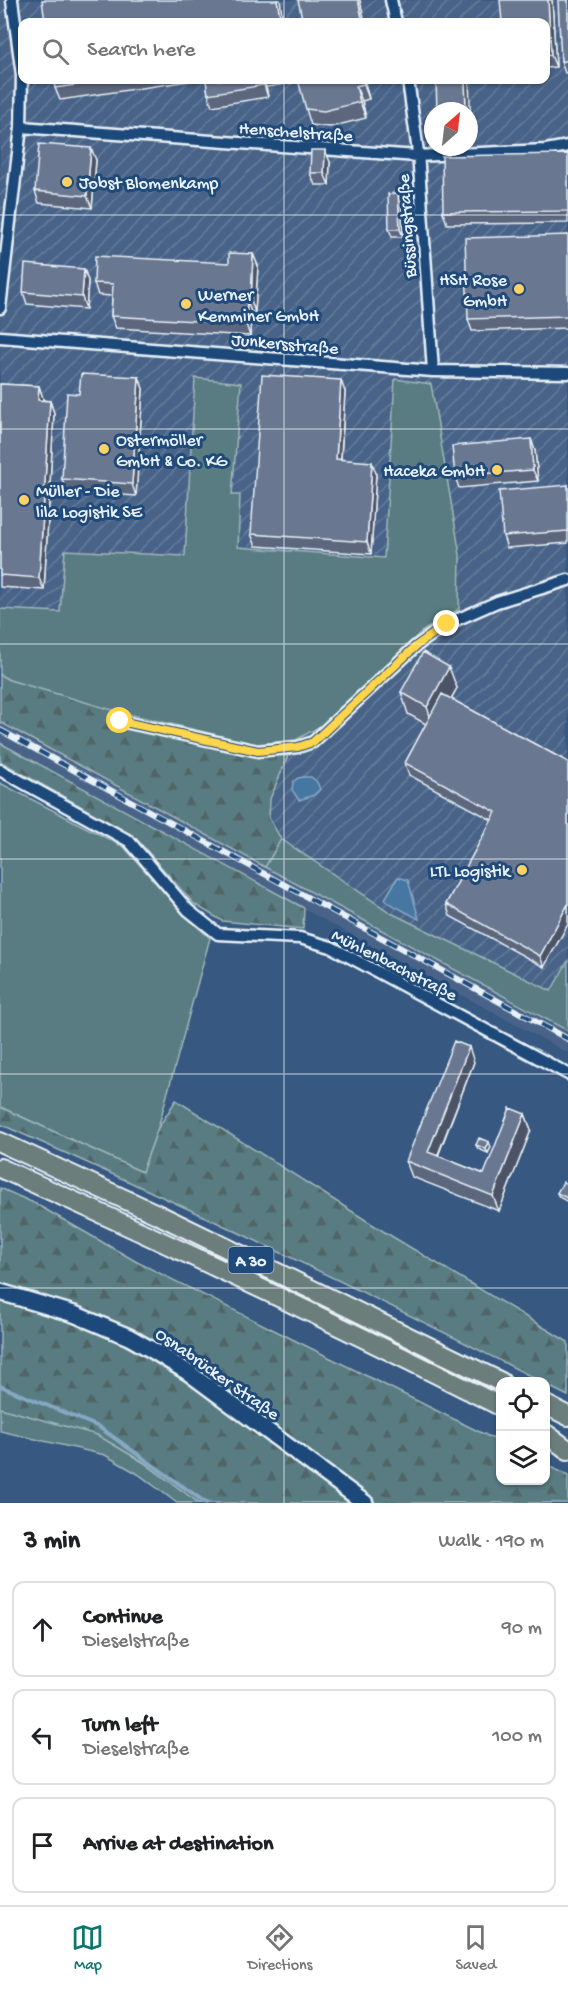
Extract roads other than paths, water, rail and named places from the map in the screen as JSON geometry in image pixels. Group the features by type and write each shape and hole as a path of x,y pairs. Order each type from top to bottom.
{"highway":[{"name":"A 30","path":"0,1142 159,1215 496,1380"},
{"name":"A 30","path":"0,1168 154,1237 496,1404"},
{"path":"550,1407 568,1416"},
{"path":"550,1431 568,1441"},
{"path":"550,1437 568,1450"}],"main road":[{"name":"Osnabrücker Straße","path":"0,1292 74,1314 129,1337 152,1350 189,1373 365,1503"}],"street":[{"path":"12,0 18,45"},
{"path":"391,0 395,18"},
{"path":"0,308 21,127 22,84"},
{"name":"Büssingstraße","path":"408,84 417,156 433,371"},
{"name":"Henschelstraße","path":"21,127 417,156 546,150 568,146"},
{"name":"Junkersstraße","path":"0,337 433,371 568,373"},
{"path":"120,721 258,751 298,747 313,742 416,646 447,624 497,602 568,580"},
{"name":"Mühlenbachstraße","path":"0,770 129,841 188,910 218,934 300,938 331,947 568,1074"}],"waterway":[{"path":"0,1386 99,1427 206,1503"}],"railway":[{"path":"0,730 568,1039"}],"place":[{"name":"Jobst Blomenkamp","path":"67,182"},
{"name":"HSH Rose GmbH","path":"519,289"},
{"name":"Werner Kemminer GmbH","path":"186,304"},
{"name":"Ostermöller GmbH & Co. KG","path":"104,449"},
{"name":"Haceka GmbH","path":"497,470"},
{"name":"Müller - Die lila Logistik SE","path":"24,500"},
{"name":"LTL Logistik","path":"522,870"}]}
